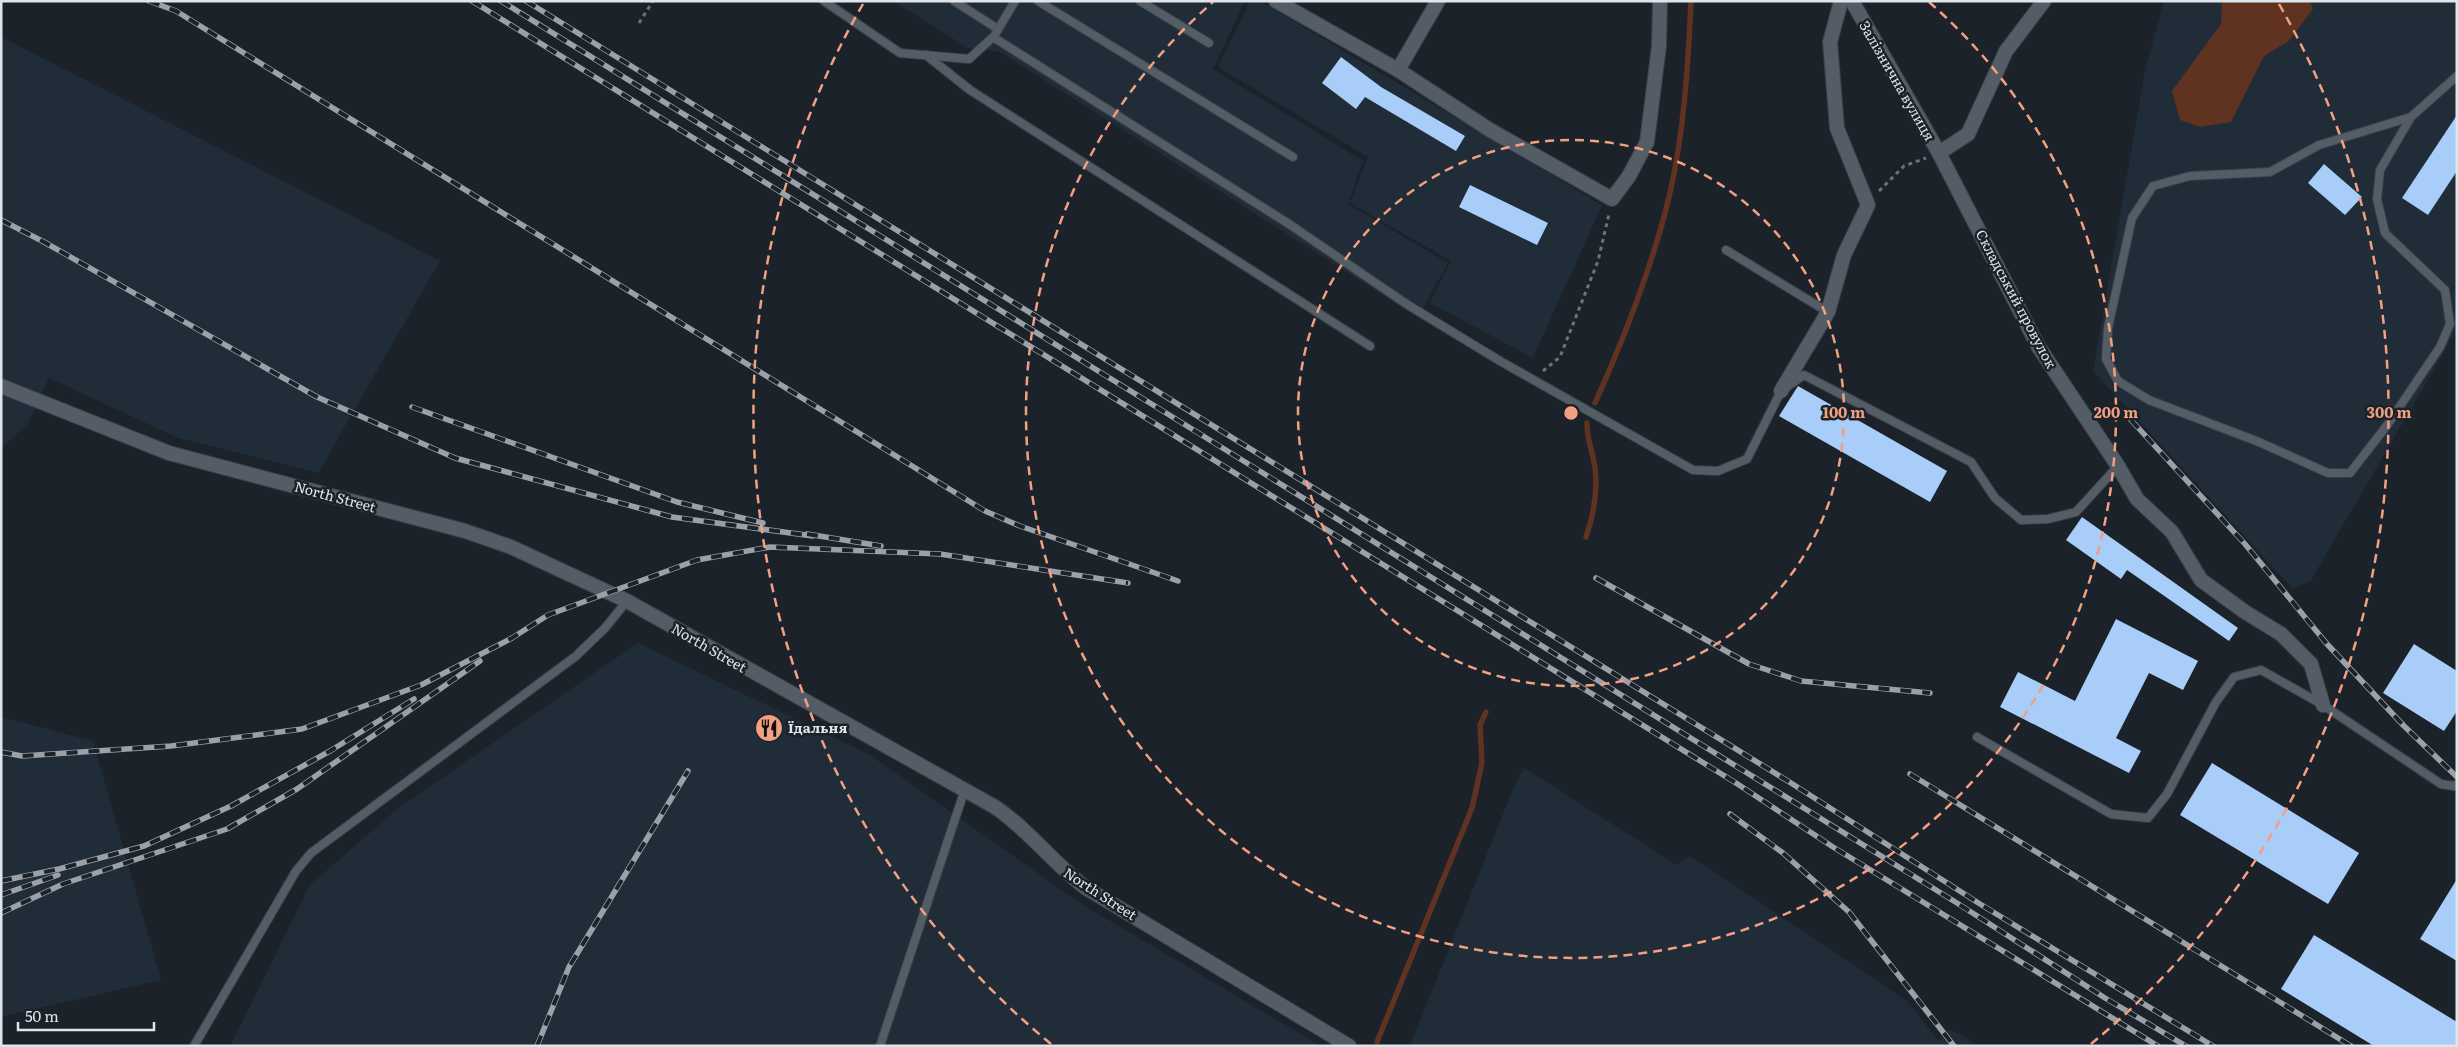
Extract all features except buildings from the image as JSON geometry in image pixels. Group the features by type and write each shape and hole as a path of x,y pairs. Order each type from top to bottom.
{"street":[{"path":"1276,1 1398,70 1490,130 1612,199 1630,176 1647,142 1659,46 1660,1"},
{"path":"1398,70 1438,1"},
{"path":"1781,391 1828,312 1844,255 1868,205 1837,128 1830,42 1841,1"},
{"name":"Залізнична вулиця","path":"1852,1 1939,153 1968,134 2006,51 2044,1"},
{"name":"Складський провулок","path":"1939,153 2038,346 2118,466 2137,498 2172,532 2202,580 2281,634 2311,664 2323,704"},
{"name":"North Street","path":"1,386 169,453 455,529 511,547 627,601 767,681 966,789 1017,822 1062,870 1086,888 1350,1046"}],"lane":[{"path":"824,1 900,53 969,59 993,37 1015,1"},
{"path":"954,1 998,29"},
{"path":"1038,1 1293,157"},
{"path":"1140,1 1209,43"},
{"path":"993,37 1289,224 1408,305 1532,379 1694,470 1718,471 1747,460 1781,391 1804,375 1972,462 1995,498 2021,520 2048,519 2076,512 2118,466"},
{"path":"926,55 970,90 1370,346"},
{"path":"2411,117 2319,145 2270,172 2190,176 2154,186 2132,218 2108,328 2106,358 2118,381 2149,400 2259,442 2328,473 2350,474 2388,424 2440,347 2450,324 2445,290 2385,233 2377,199 2380,170 2411,117 2457,76"},
{"path":"1726,250 1828,312"},
{"path":"194,1046 296,871 310,853 576,656 605,628 627,601"},
{"path":"1977,737 2111,814 2148,818 2167,794 2216,702 2234,677 2261,670 2323,704 2441,784 2454,786 2457,784"},
{"path":"880,1046 966,789"}],"path":[{"path":"639,23 653,1"},
{"path":"1868,205 1886,182 1904,166 1939,153"},
{"path":"1532,379 1560,357 1598,261 1612,199"}],"shaded area":[{"path":"893,1 1245,1 1213,69 1363,161 1348,204 1448,263 1418,317 1000,52 968,48"},
{"path":"1250,1 1260,1 1602,205 1533,358 1430,303 1451,261 1350,203 1368,157 1218,67"},
{"path":"2164,1 2457,1 2457,330 2311,580 2293,589 2093,371 2145,71"},
{"path":"2222,1 2310,1 2313,9 2289,41 2264,56 2231,122 2200,127 2180,120 2172,91 2221,24"},
{"path":"1,37 440,261 318,473 178,438 49,378 27,425 1,448"},
{"path":"638,643 870,755 1080,903 1321,1046 230,1046 310,885 397,809"},
{"path":"1,717 93,741 161,980 1,1017"},
{"path":"1524,768 1677,865 1690,856 1907,1001 1939,1041 1950,1029 1965,1037 1976,1046 1410,1046 1515,784"}],"waterway":[{"path":"1595,403 1637,302 1669,197 1682,124 1691,1"},
{"path":"1586,537 1596,495 1595,468 1587,423"},
{"path":"1377,1042 1472,808 1482,763 1480,725 1486,712"}],"railway":[{"path":"149,1 176,11 985,511 1020,526 1178,581"},
{"path":"472,1 1736,783 1833,847 2158,1046"},
{"path":"501,1 1957,903 2105,998 2186,1046"},
{"path":"526,1 1791,783 1980,904 2213,1046"},
{"path":"1,220 44,242 317,397 455,458 672,517 813,536"},
{"path":"412,407 677,502 763,523"},
{"path":"2131,420 2245,544 2327,644 2404,726 2457,777"},
{"path":"807,534 881,546"},
{"path":"1,752 22,756 171,746 302,729 421,685 512,638 548,615 697,560 770,547 940,554 1128,583"},
{"path":"1596,578 1749,664 1801,681 1930,693"},
{"path":"1,913 63,884 227,829 297,789 480,661"},
{"path":"1,881 59,869 144,846 231,806 330,751 414,699"},
{"path":"537,1046 569,967 688,771"},
{"path":"1910,774 2351,1046"},
{"path":"1730,814 1783,853 1849,912 1954,1046"},
{"path":"1,895 58,875"}],"place":[{"name":"Їдальня","path":"769,728"}]}
